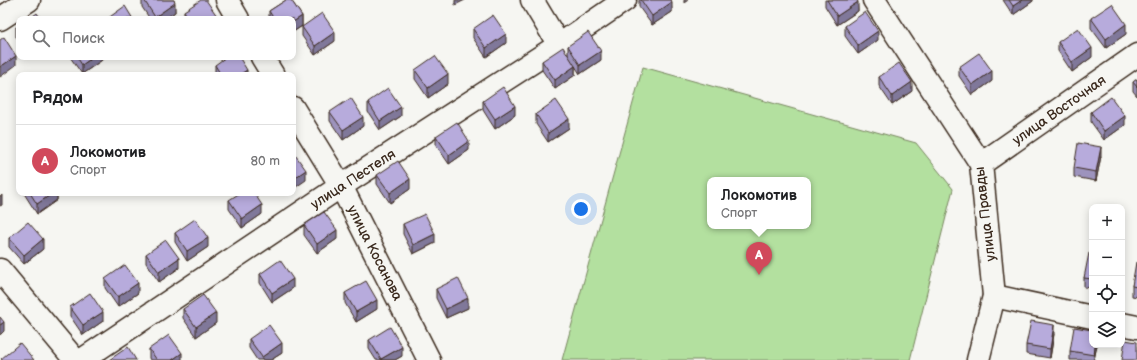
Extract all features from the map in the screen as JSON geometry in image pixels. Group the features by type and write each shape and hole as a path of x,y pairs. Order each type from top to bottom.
{"street":[{"path":"0,19 29,0"},
{"path":"226,0 236,16"},
{"path":"532,0 559,44"},
{"name":"улица Пестеля","path":"82,360 342,186 625,0"},
{"name":"улица Правды","path":"874,0 981,164 994,296 978,360"},
{"name":"улица Восточная","path":"981,164 1137,55"},
{"path":"264,60 271,72"},
{"name":"улица Косанова","path":"296,113 342,186 429,360"},
{"path":"0,270 75,360"},
{"path":"994,296 1089,316"},
{"path":"1125,325 1137,327"}],"green space":[{"path":"643,67 916,143 953,189 910,360 562,360"}],"building":[{"path":"144,0 174,0 175,3 154,16"},
{"path":"201,0 206,0 217,16 187,16 184,11"},
{"path":"286,0 291,0 302,16 296,20 296,16 272,16 269,11"},
{"path":"641,0 671,0 672,2 652,16"},
{"path":"827,0 857,0 858,2 837,16"},
{"path":"1009,0 1022,0 1013,6"},
{"path":"1112,4 1126,24 1106,39 1091,18"},
{"path":"125,6 131,16 111,16"},
{"path":"865,12 878,31 858,45 845,26"},
{"path":"322,13 335,32 315,46 302,27"},
{"path":"493,15 506,34 486,48 473,29"},
{"path":"1078,28 1092,48 1072,62 1058,42"},
{"path":"588,32 601,51 580,65 568,46"},
{"path":"4,37 16,56 0,67 0,40"},
{"path":"563,47 575,66 555,80 542,61"},
{"path":"979,53 992,71 972,85 959,67"},
{"path":"435,56 448,74 428,88 415,70"},
{"path":"79,60 89,60 82,65"},
{"path":"222,60 241,60 247,70 244,72 219,72 215,65"},
{"path":"899,63 912,82 892,96 879,77"},
{"path":"1137,79 1137,87 1133,82"},
{"path":"503,87 515,106 495,119 483,101"},
{"path":"388,88 401,107 380,121 368,102"},
{"path":"1111,97 1125,116 1104,131 1091,112"},
{"path":"351,98 363,117 343,130 330,112"},
{"path":"556,100 569,119 548,133 536,114"},
{"path":"457,122 469,141 449,155 436,136"},
{"path":"1078,143 1101,147 1096,172 1074,168"},
{"path":"296,156 306,170 296,177"},
{"path":"398,161 410,179 390,193 377,175"},
{"path":"32,196 49,196 37,204"},
{"path":"235,196 256,196 262,205 242,219 229,200"},
{"path":"324,212 337,230 317,244 304,225"},
{"path":"425,214 435,234 413,245 403,224"},
{"path":"195,219 208,238 187,251 175,233"},
{"path":"28,222 43,239 24,255 9,238"},
{"path":"166,240 179,258 159,272 146,254"},
{"path":"1089,253 1089,279 1084,278"},
{"path":"280,260 293,279 272,293 260,274"},
{"path":"1137,262 1137,287 1132,286"},
{"path":"125,265 138,283 118,297 105,279"},
{"path":"458,278 468,298 446,309 436,289"},
{"path":"366,281 377,300 356,312 345,293"},
{"path":"90,293 103,312 83,325 70,307"},
{"path":"203,295 216,313 196,327 183,309"},
{"path":"0,317 4,322 0,325"},
{"path":"1031,321 1054,325 1050,349 1026,345"},
{"path":"269,325 282,343 262,357 249,339"},
{"path":"390,327 402,347 381,359 369,340"},
{"path":"1074,327 1089,330 1089,348 1095,348 1094,355 1070,351"},
{"path":"169,335 182,353 172,360 157,360 149,349"},
{"path":"1125,340 1137,342 1137,360 1122,360"},
{"path":"20,343 34,360 1,359"},
{"path":"128,347 136,360 109,360"}],"place":[{"name":"Локомотив","path":"759,275"}]}
